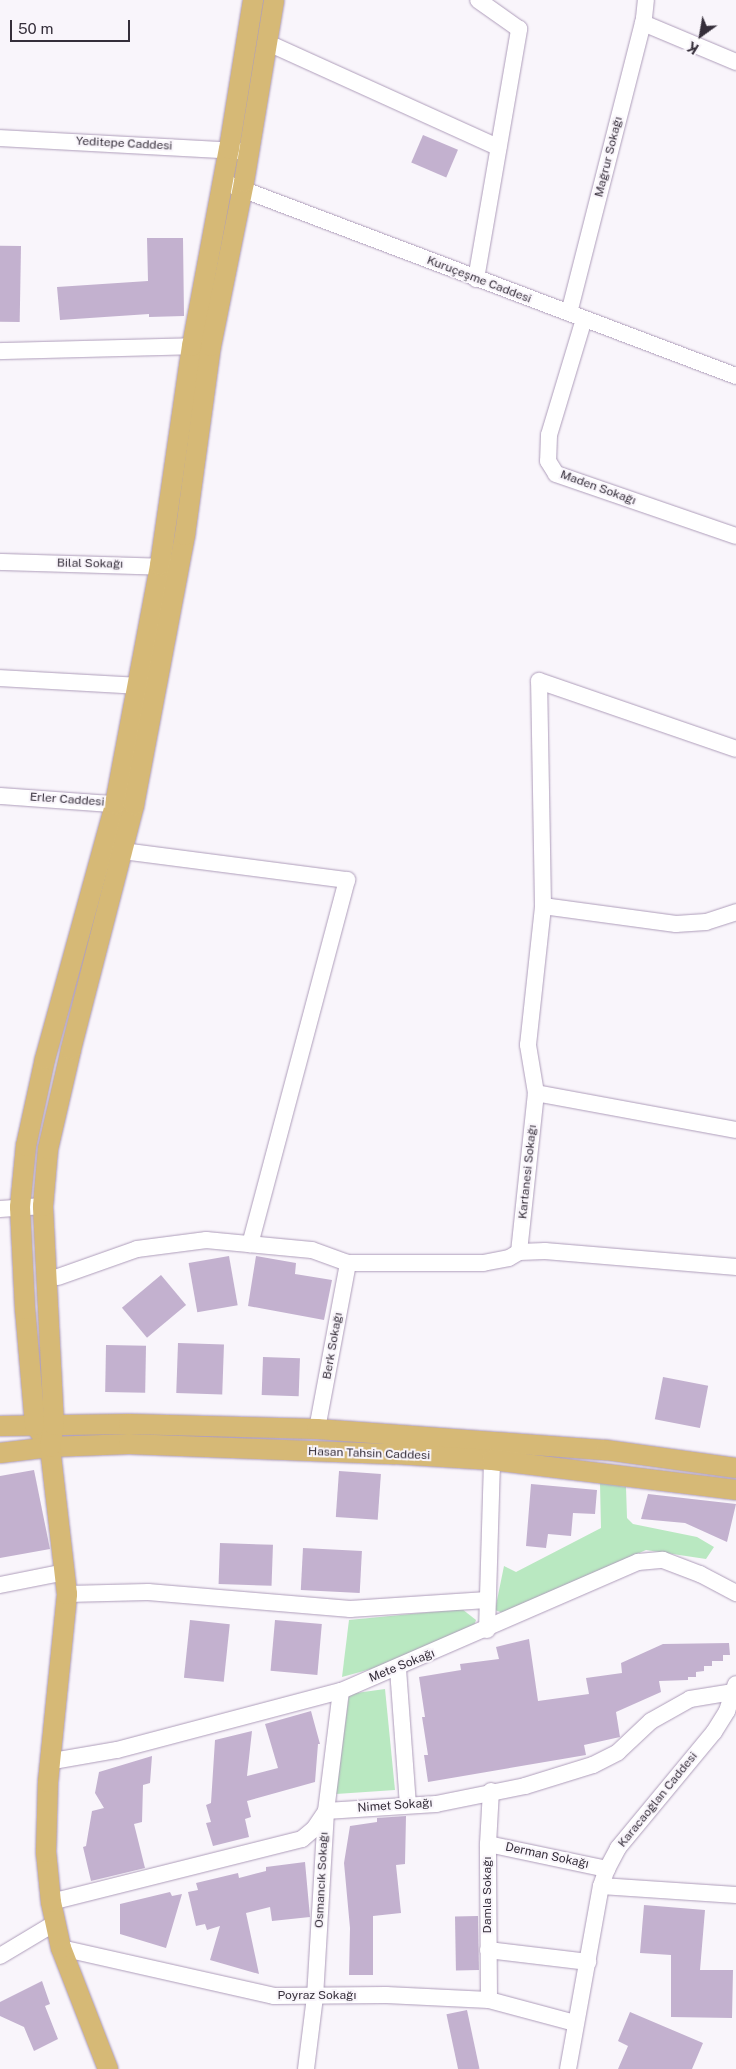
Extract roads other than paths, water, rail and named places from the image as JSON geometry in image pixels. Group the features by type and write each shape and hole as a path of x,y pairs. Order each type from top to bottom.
{"main road":[{"path":"201,346 243,189 239,151 253,0"},
{"path":"108,2069 61,1948 51,1902 46,1852 48,1782 53,1761 67,1594 50,1446 44,1425 20,1207 26,1146 45,1059 125,804 169,566 201,346 222,182 239,151 266,42 274,0"},
{"path":"44,1425 43,1206 48,1149 68,1058 123,851 125,804 137,686 169,566"},
{"name":"Hasan Tahsin Caddesi","path":"0,1426 129,1424 318,1429 606,1450 736,1468"},
{"name":"Hasan Tahsin Caddesi","path":"0,1453 50,1446 129,1444 492,1460 736,1490"}],"street":[{"path":"476,279 519,28 478,0"},
{"name":"Mağrur Sokağı","path":"569,313 643,23 646,0"},
{"path":"643,23 736,62"},
{"path":"266,42 498,147"},
{"name":"Yeditepe Caddesi","path":"0,138 239,151"},
{"name":"Kuruçeşme Caddesi","path":"222,182 736,376"},
{"name":"Maden Sokağı","path":"584,319 549,434 548,461 556,474 736,536"},
{"path":"0,351 201,346"},
{"name":"Bilal Sokağı","path":"0,562 169,566"},
{"path":"0,678 137,686"},
{"name":"Kartanesi Sokağı","path":"519,1252 536,1093 528,1044 543,906 539,681 736,749"},
{"name":"Erler Caddesi","path":"0,796 125,804"},
{"path":"123,851 347,880 250,1244"},
{"path":"543,906 676,924 706,922 736,912"},
{"path":"536,1093 736,1130"},
{"path":"0,1209 43,1206"},
{"path":"58,1277 137,1249 206,1240 312,1250 348,1263 483,1263 509,1258 519,1252 545,1251 736,1267"},
{"name":"Berk Sokağı","path":"318,1429 348,1263"},
{"path":"487,1630 492,1460"},
{"name":"Mete Sokağı","path":"53,1761 117,1750 341,1691 398,1669 638,1562 663,1560 700,1574 736,1593"},
{"path":"0,1585 65,1572"},
{"path":"67,1594 148,1592 350,1608 487,1600"},
{"path":"398,1669 408,1804"},
{"name":"Nimet Sokağı","path":"326,1811 408,1804 436,1804 491,1791 525,1786 594,1765 618,1752 651,1721 690,1699 734,1688"},
{"name":"Karacaoğlan Caddesi","path":"568,2069 601,1886 607,1869 618,1848 714,1732 734,1688"},
{"name":"Osmancık Sokağı","path":"306,2069 315,1997 326,1811 341,1691"},
{"name":"Damla Sokağı","path":"489,2000 488,1844 491,1791"},
{"path":"51,1902 302,1839 314,1830 326,1811"},
{"name":"Derman Sokağı","path":"488,1844 607,1869"},
{"path":"601,1886 736,1895"},
{"path":"0,1956 55,1923"},
{"name":"Poyraz Sokağı","path":"61,1948 274,1996 386,1995 489,2000 575,2023"},
{"path":"488,1950 588,1962"}]}
